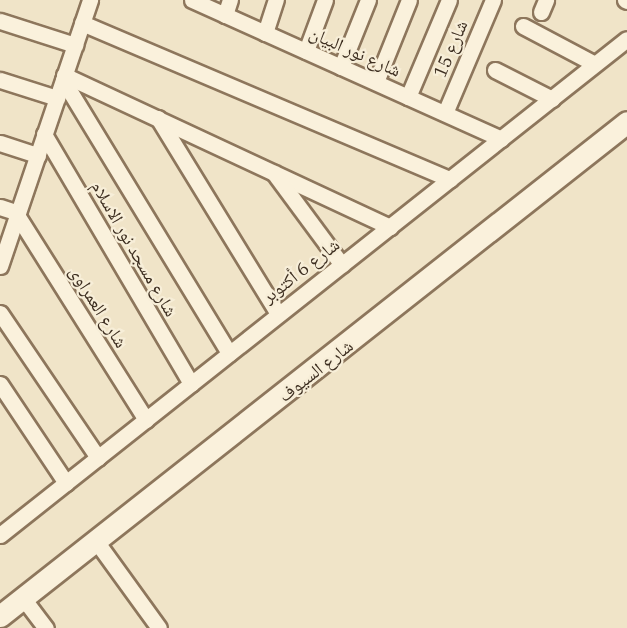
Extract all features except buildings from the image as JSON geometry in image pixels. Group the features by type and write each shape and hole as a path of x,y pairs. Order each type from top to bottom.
{"main road":[{"name":"شارع السيوف","path":"0,616 627,122"}],"street":[{"path":"0,266 90,0"},
{"path":"265,33 276,0"},
{"path":"306,51 325,0"},
{"path":"341,67 368,0"},
{"path":"376,82 409,0"},
{"path":"408,97 449,0"},
{"name":"شارع 15","path":"445,113 493,0"},
{"name":"شارع نور البيان","path":"198,1 227,7 265,33 501,139"},
{"path":"0,21 75,45"},
{"path":"82,23 450,179"},
{"path":"522,26 595,64"},
{"name":"شارع 6 أكتوبر","path":"3,527 98,458 627,39"},
{"path":"495,70 552,99"},
{"path":"64,77 158,118 390,227"},
{"path":"64,77 229,353"},
{"path":"0,80 57,98"},
{"path":"158,118 278,314"},
{"name":"شارع مسجد نور الاسلام","path":"44,134 191,384"},
{"path":"0,143 38,155"},
{"path":"273,172 342,265"},
{"path":"0,207 18,214"},
{"name":"شارع العمراوى","path":"18,214 146,420"},
{"path":"0,313 98,458"},
{"path":"0,384 66,483"},
{"path":"96,541 159,628"},
{"path":"23,598 46,628"}]}
